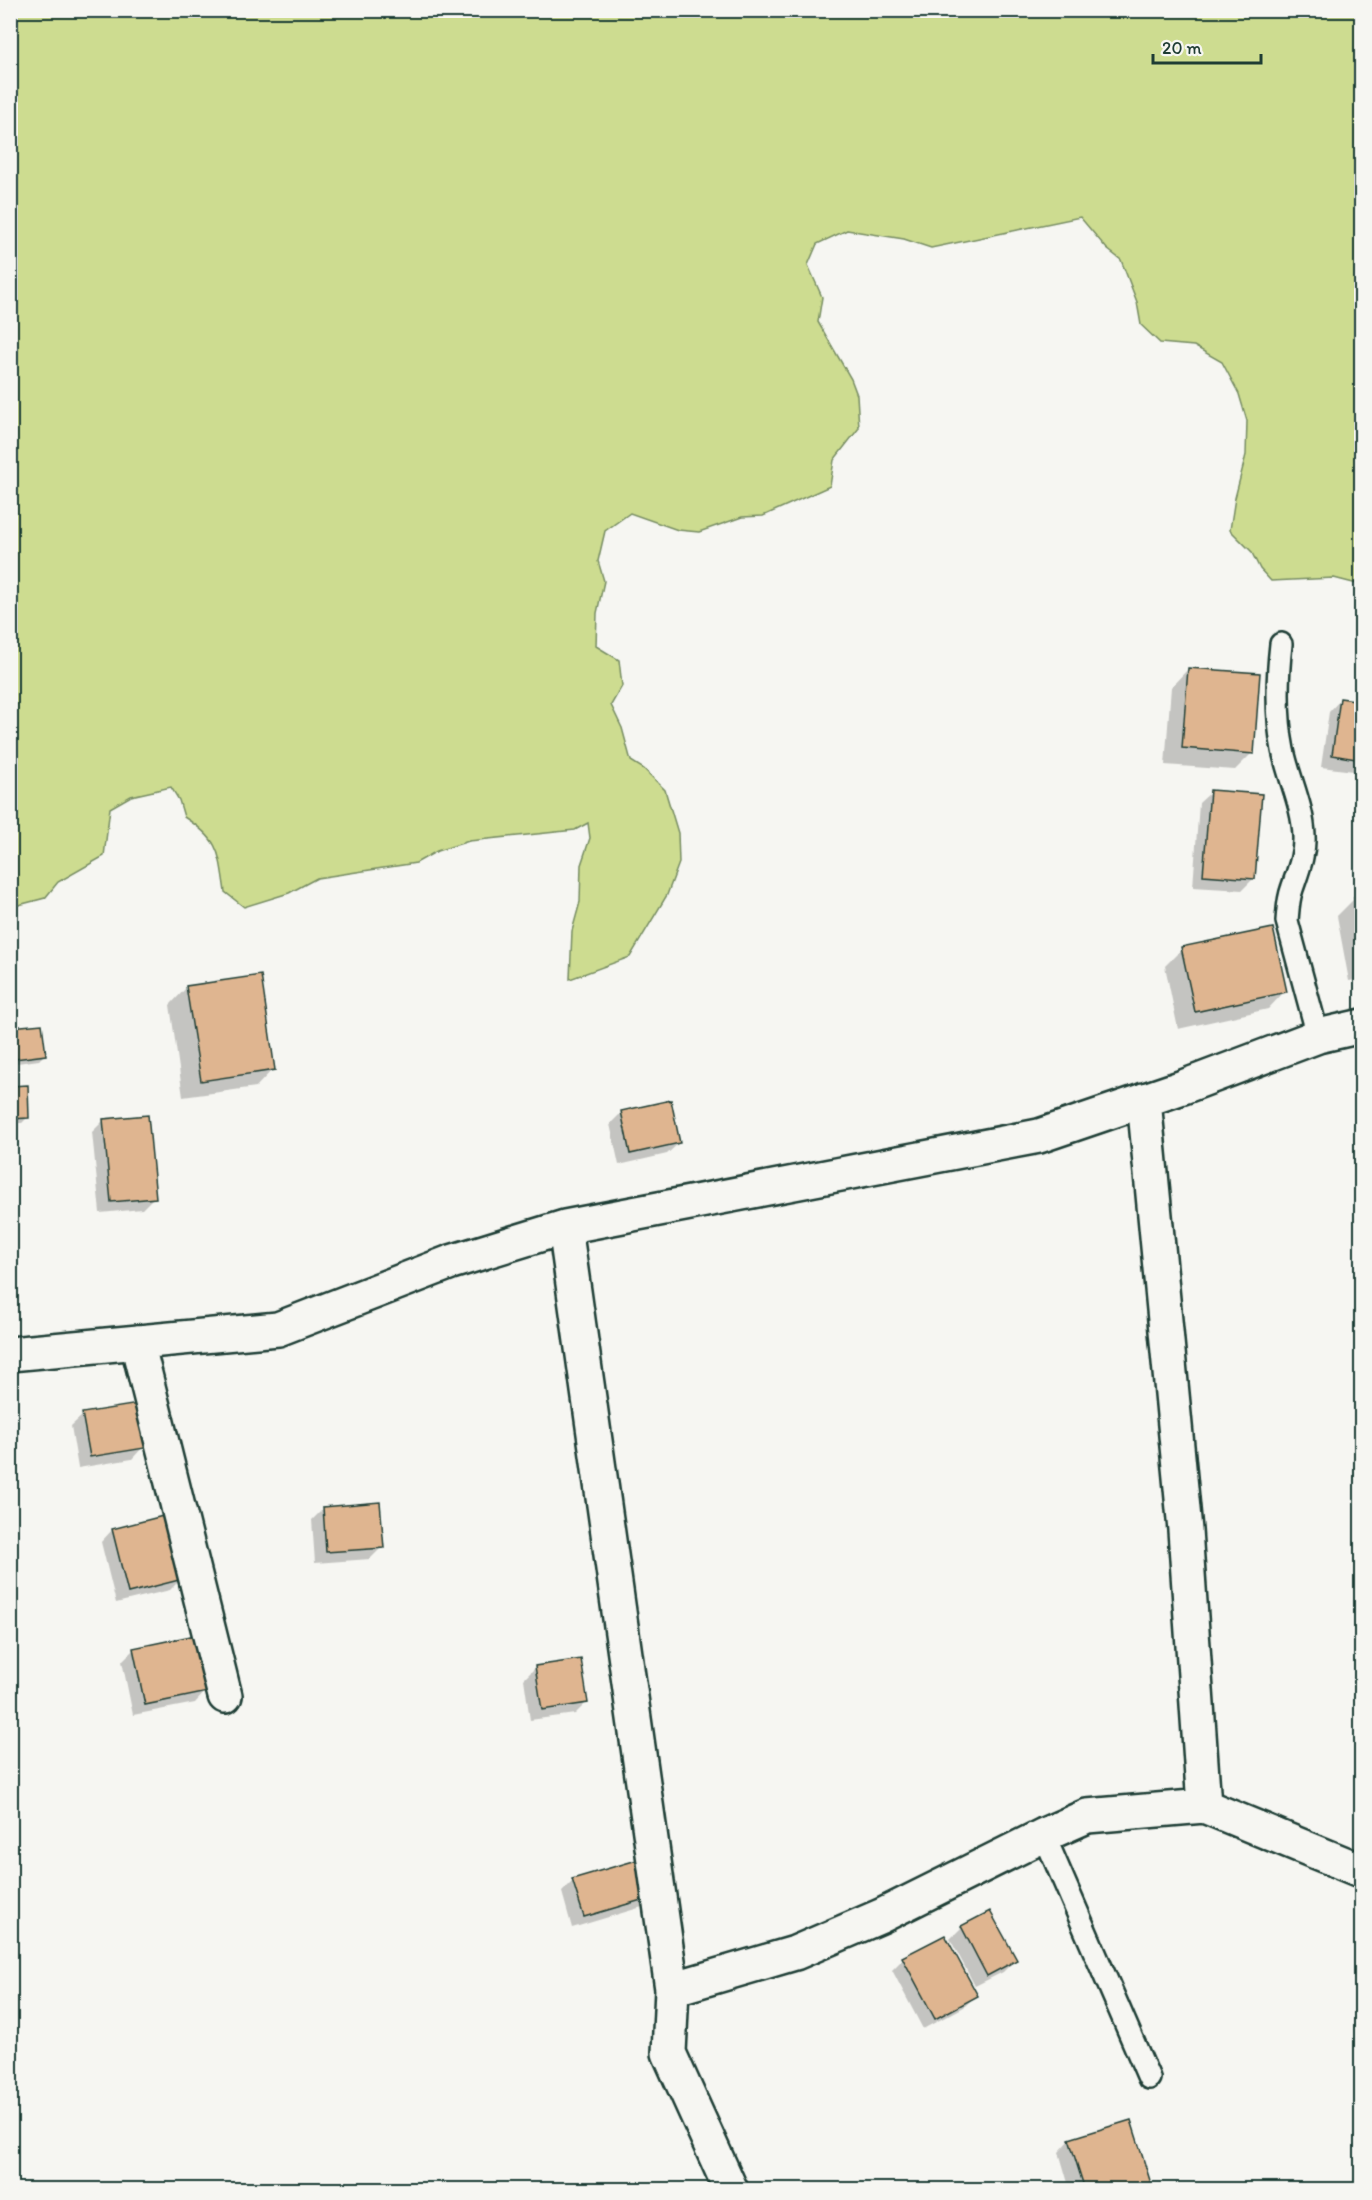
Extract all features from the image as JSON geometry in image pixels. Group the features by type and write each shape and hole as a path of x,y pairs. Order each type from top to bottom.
{"street":[{"path":"10,1354 278,1329 452,1263 565,1227 1040,1137 1318,1036 1362,1026"},
{"path":"1144,1100 1185,1530 1204,1806"},
{"path":"565,1227 672,1989 669,2053 731,2190"},
{"path":"137,1342 225,1696"},
{"path":"672,1989 795,1953 881,1916 1087,1816 1204,1806 1362,1871"}],"lane":[{"path":"1281,644 1277,680 1278,715 1283,750 1303,817 1304,838 1303,857 1288,903 1287,921 1318,1036"},
{"path":"1044,1835 1149,2078"}],"green space":[{"path":"11,10 1361,11 1361,585 1334,578 1271,581 1260,569 1251,551 1230,530 1246,455 1247,421 1239,394 1222,362 1194,346 1160,343 1141,325 1137,302 1121,260 1107,249 1080,217 931,248 904,239 847,230 817,244 808,265 822,297 818,322 851,379 857,395 859,428 834,460 830,486 763,516 742,517 699,532 678,530 630,513 605,531 598,561 604,581 597,613 596,646 619,660 622,686 611,705 622,728 631,761 644,769 665,790 678,833 679,863 667,895 630,957 570,979 572,931 580,902 581,865 590,838 588,823 575,830 469,841 437,851 416,863 317,878 289,893 244,907 225,892 216,848 205,833 184,817 179,800 171,787 131,796 110,808 104,856 58,882 45,898 11,907"}],"building":[{"path":"1188,668 1260,673 1254,754 1182,748"},
{"path":"1340,698 1362,701 1362,760 1332,755"},
{"path":"1210,790 1262,794 1255,879 1203,875"},
{"path":"1362,896 1362,939 1354,897"},
{"path":"1273,928 1287,992 1195,1012 1181,947"},
{"path":"261,975 275,1070 201,1081 186,986"},
{"path":"42,1024 46,1055 15,1059 11,1027"},
{"path":"28,1085 29,1118 10,1119 10,1086"},
{"path":"671,1100 680,1143 630,1154 621,1111"},
{"path":"148,1115 156,1198 111,1202 103,1119"},
{"path":"138,1404 145,1448 90,1457 82,1413"},
{"path":"380,1502 384,1548 326,1552 323,1507"},
{"path":"167,1515 183,1579 128,1593 112,1529"},
{"path":"196,1635 208,1692 145,1705 133,1648"},
{"path":"581,1659 588,1703 542,1710 535,1666"},
{"path":"644,1858 655,1896 584,1917 572,1879"},
{"path":"990,1911 1017,1960 987,1976 961,1926"},
{"path":"945,1935 978,1996 935,2019 902,1957"},
{"path":"1131,2120 1153,2190 1085,2190 1069,2139"}]}
